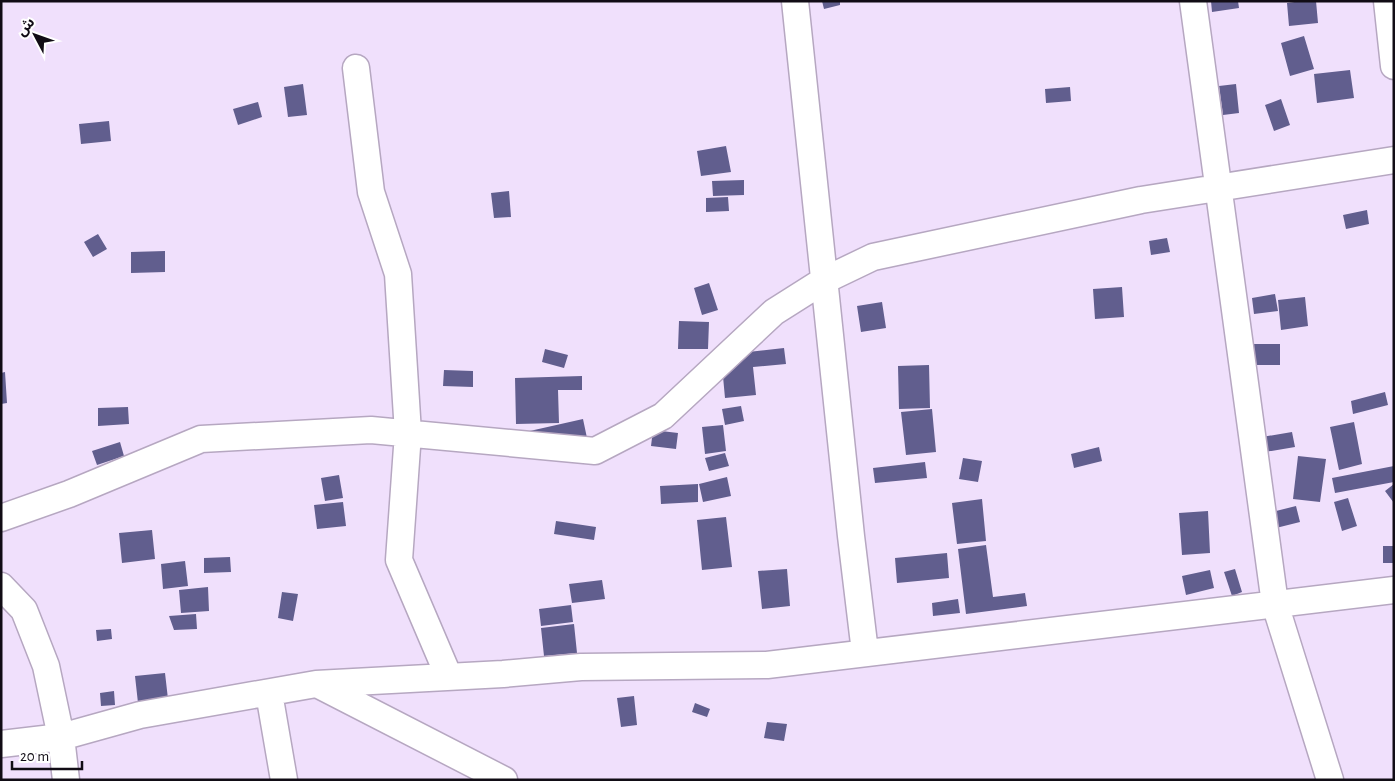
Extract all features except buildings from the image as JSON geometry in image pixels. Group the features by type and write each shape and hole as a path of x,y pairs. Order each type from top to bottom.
{"street":[{"path":"795,1 823,281 865,652"},
{"path":"1193,1 1220,187 1275,604 1330,780"},
{"path":"1387,1 1394,66"},
{"path":"356,68 371,192 398,274 408,433 399,560 449,677"},
{"path":"1,518 69,494 201,439 371,430 595,451 663,416 774,312 823,281 874,257 1141,200 1394,160"},
{"path":"1,586 24,610 46,666 61,737 66,780"},
{"path":"1,744 61,737 140,715 316,684 449,677 581,667 767,665 1394,590"},
{"path":"316,684 504,780"},
{"path":"269,693 284,780"}]}
